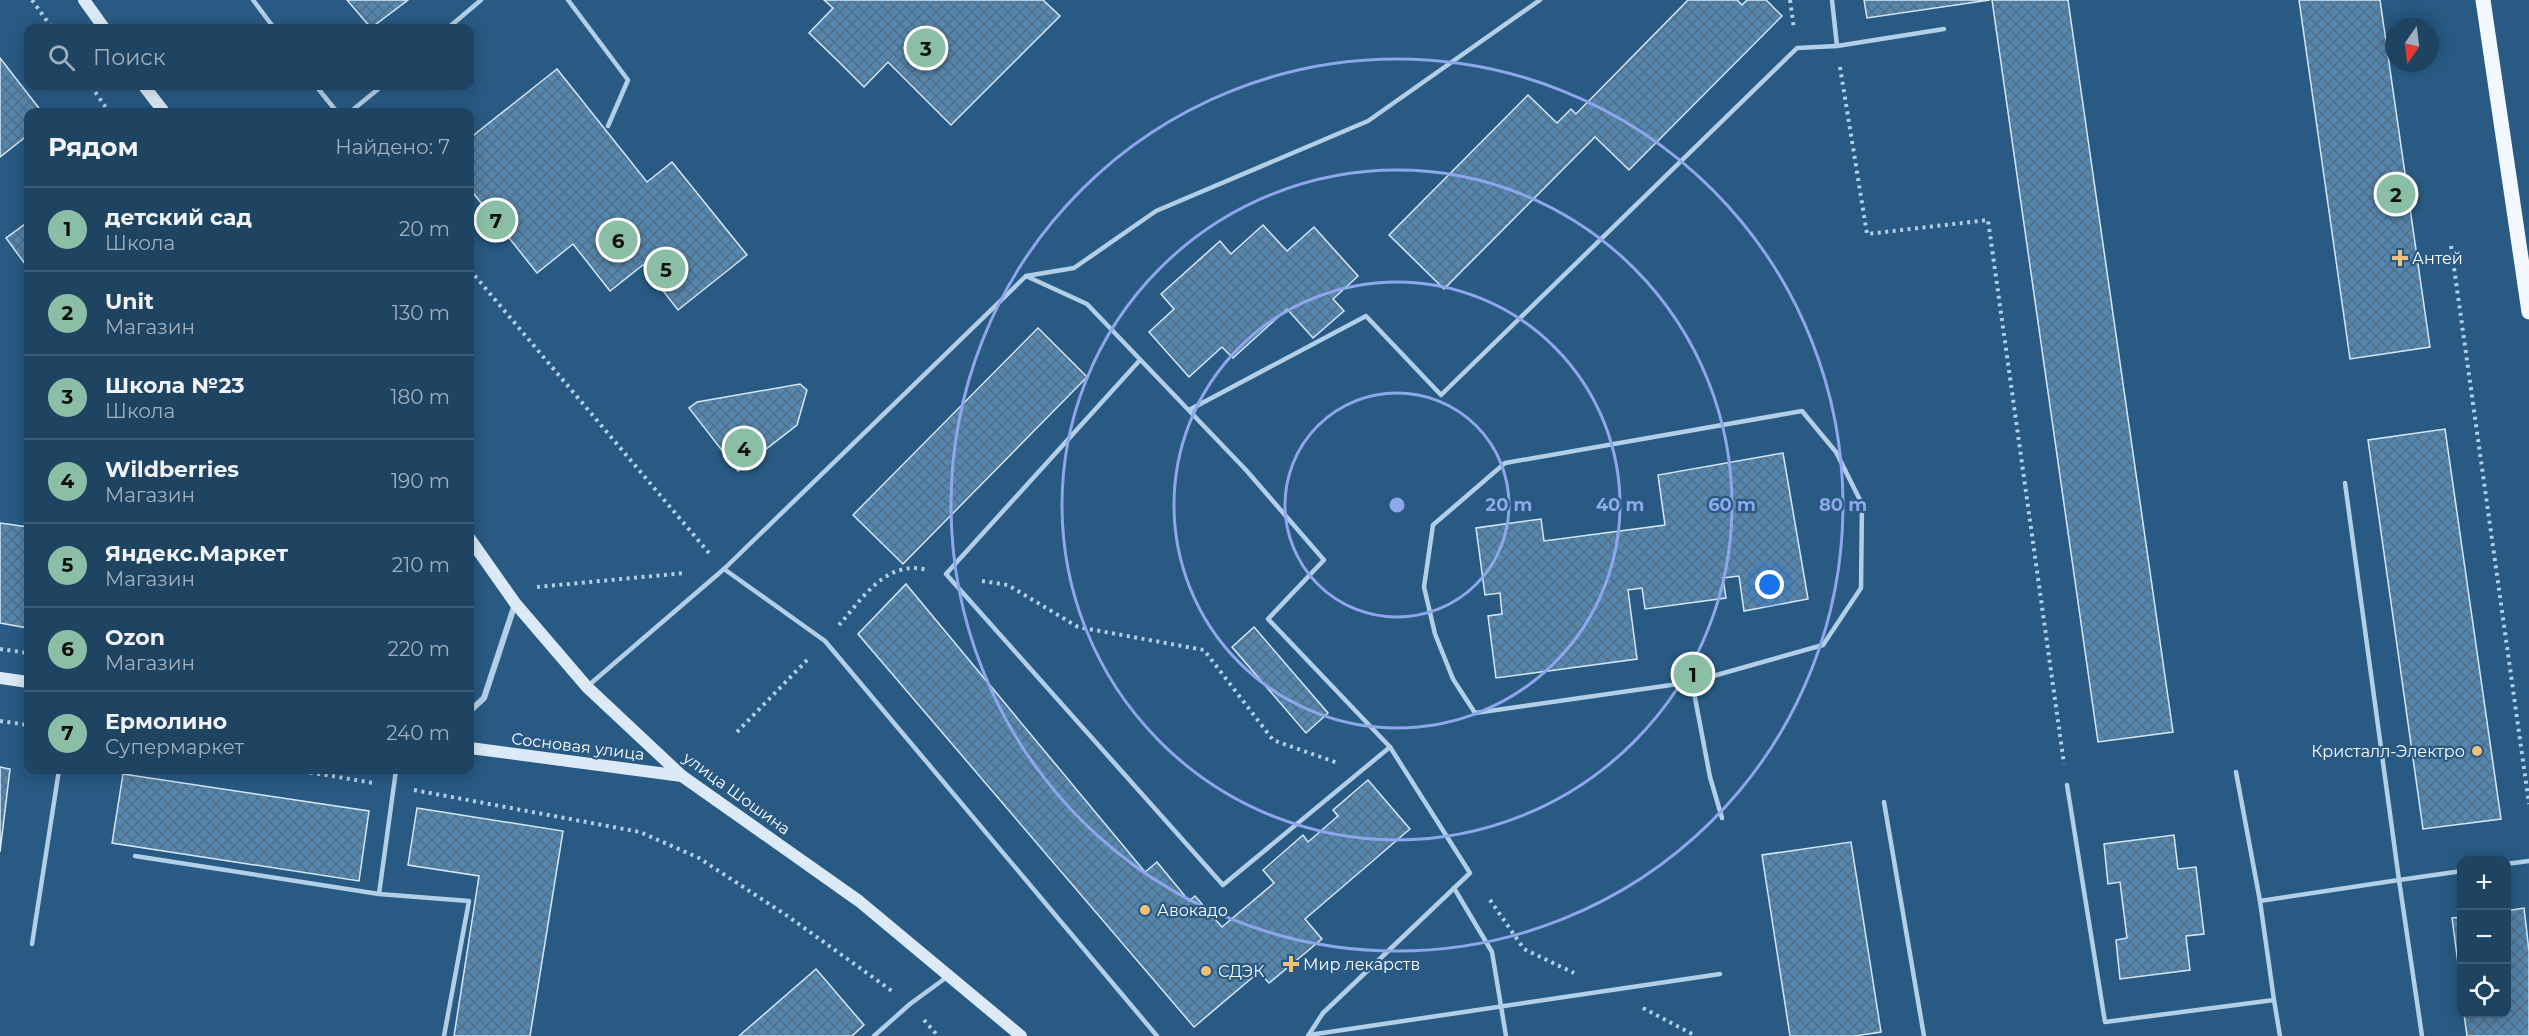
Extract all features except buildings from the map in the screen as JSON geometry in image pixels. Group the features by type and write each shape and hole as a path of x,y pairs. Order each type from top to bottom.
{"main road":[{"path":"2483,0 2529,312"}],"street":[{"path":"84,0 101,24"},
{"path":"147,90 161,108"},
{"name":"улица Шошина","path":"474,546 515,603 587,687 682,776 859,901 1022,1036"},
{"path":"474,707 484,698 515,603"},
{"path":"0,678 24,681"},
{"name":"Сосновая улица","path":"474,749 682,776"}],"lane":[{"path":"253,0 271,24"},
{"path":"453,24 481,0"},
{"path":"568,0 628,80 608,126"},
{"path":"587,687 724,569 1026,276 1074,268 1156,211 1368,121 1540,0"},
{"path":"1832,0 1837,46"},
{"path":"1189,410 1366,315 1441,395 1797,48 1837,46 1944,29"},
{"path":"319,90 334,108"},
{"path":"355,108 377,90"},
{"path":"1026,276 1087,304 1246,470 1324,560 1268,619 1390,747 1470,873 1323,1013 1308,1035"},
{"path":"1140,360 946,574 1223,885 1390,747"},
{"path":"1802,411 1836,452 1862,504 1861,588 1823,645 1692,682 1474,713 1453,679 1435,634 1424,587 1434,525 1505,464 1802,411"},
{"path":"2345,483 2422,1036"},
{"path":"724,569 825,641 1157,1036"},
{"path":"1692,682 1710,777 1722,819"},
{"path":"2236,772 2260,901 2280,1036"},
{"path":"32,944 58,774"},
{"path":"379,894 396,774"},
{"path":"2067,785 2105,1022 2274,1000"},
{"path":"1884,802 1924,1036"},
{"path":"135,855 379,894 469,901 444,1036"},
{"path":"2511,863 2529,861"},
{"path":"2260,901 2457,872"},
{"path":"1454,888 1492,952 1506,1036"},
{"path":"1308,1035 1720,974"},
{"path":"874,1036 910,1004 949,975"}],"path":[{"path":"32,0 49,24"},
{"path":"1790,0 1797,48"},
{"path":"1837,46 1867,234 1988,220 2067,785"},
{"path":"94,90 106,108"},
{"path":"2451,246 2529,804"},
{"path":"474,275 724,569"},
{"path":"737,732 825,641 880,577 915,567 1008,585 1078,627 1204,650 1273,740 1361,771"},
{"path":"537,587 724,569"},
{"path":"0,649 24,652"},
{"path":"0,721 24,724"},
{"path":"318,774 640,832 699,858 789,917 910,1004 938,1036"},
{"path":"1470,873 1524,949 1611,990 1696,1036"}],"place":[{"name":"Школа №23","path":"926,48"},
{"name":"Unit","path":"2396,194"},
{"name":"Ермолино","path":"496,220"},
{"name":"Ozon","path":"618,240"},
{"name":"Антей","path":"2400,258"},
{"name":"Яндекс.Маркет","path":"666,269"},
{"name":"Wildberries","path":"744,448"},
{"name":"детский сад","path":"1693,674"},
{"name":"Кристалл-Электро","path":"2477,751"},
{"name":"Авокадо","path":"1145,910"},
{"name":"Мир лекарств","path":"1291,964"},
{"name":"СДЭК","path":"1206,971"}]}
